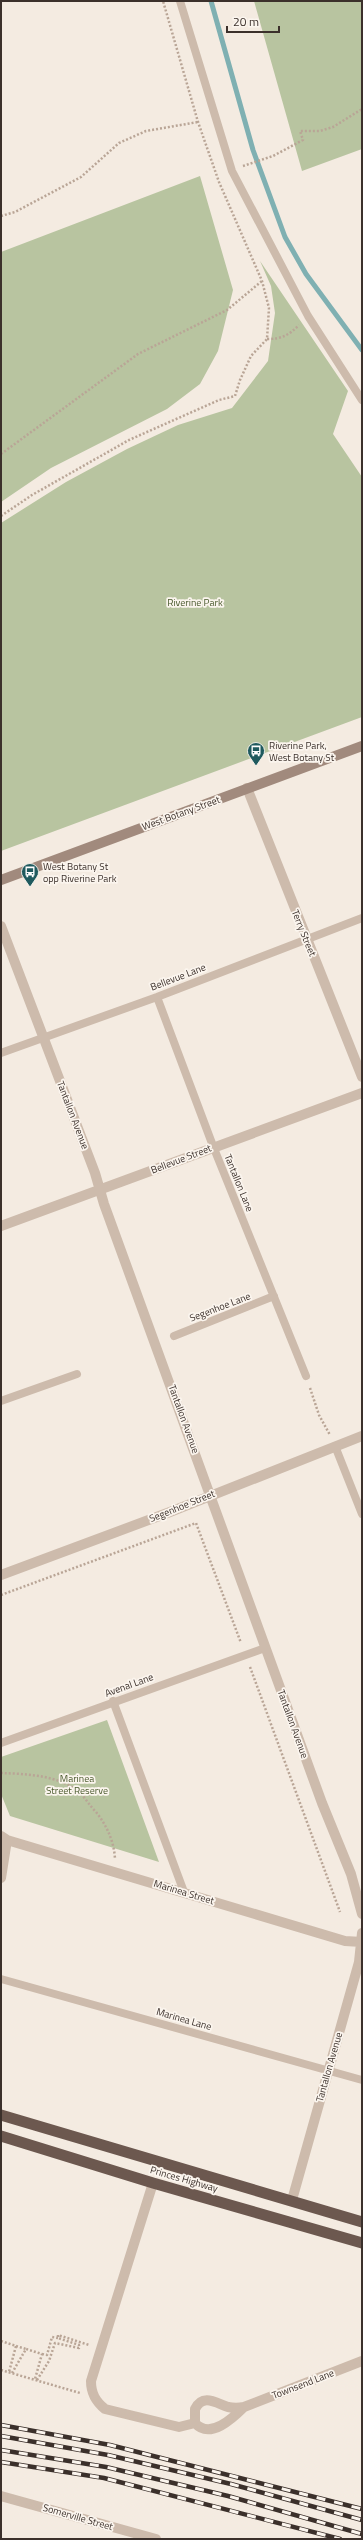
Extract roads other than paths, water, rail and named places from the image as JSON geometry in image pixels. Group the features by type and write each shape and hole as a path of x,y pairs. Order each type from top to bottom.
{"highway":[{"name":"Princes Highway","path":"1,2116 292,2200 362,2222"},
{"name":"Princes Highway","path":"1,2136 152,2183 362,2243"}],"main road":[{"name":"West Botany Street","path":"1,880 362,746"}],"street":[{"name":"Terry Street","path":"247,788 362,1077"},
{"name":"Tantallon Avenue","path":"1,926 100,1190 264,1648 322,1803 351,1874 362,1914"},
{"name":"Bellevue Street","path":"1,1226 100,1190 213,1146 362,1094"},
{"name":"Segenhoe Street","path":"1,1575 362,1436"},
{"name":"Marinea Street","path":"4,1838 345,1941 362,1939"},
{"path":"1,1878 4,1838"},
{"name":"Tantallon Avenue","path":"292,2200 359,1962 362,1939"},
{"path":"152,2183 91,2380 94,2397 105,2409 179,2427 195,2423"},
{"name":"Townsend Lane","path":"244,2407 228,2407 209,2400 204,2400 195,2409 195,2423 203,2429 213,2428 227,2422 244,2407 362,2361"},
{"name":"Somerville Street","path":"1,2496 156,2539"}],"lane":[{"path":"180,1 232,171 308,316 362,400"},
{"name":"Bellevue Lane","path":"1,1053 157,997 362,918"},
{"name":"Tantallon Lane","path":"157,997 213,1146 306,1376"},
{"name":"Segenhoe Lane","path":"174,1336 274,1296"},
{"path":"1,1401 77,1374"},
{"path":"335,1446 362,1514"},
{"name":"Avenal Lane","path":"1,1743 113,1701 264,1648"},
{"path":"113,1701 184,1892"},
{"name":"Marinea Lane","path":"1,1979 362,2080"}],"waterway":[{"path":"211,1 253,150 285,237 306,274 362,350"}],"railway":[{"path":"1,2425 110,2445 362,2509"},
{"path":"1,2436 108,2455 231,2484 362,2520"},
{"path":"1,2450 106,2467 228,2496 362,2534"},
{"path":"1,2462 104,2478 340,2539"}],"place":[{"name":"Riverine Park, West Botany St","path":"256,766"},
{"name":"West Botany St opp Riverine Park","path":"30,887"}],"park label":[{"name":"Riverine Park","path":"195,602"},
{"name":"Marinea Street Reserve","path":"77,1784"}]}
